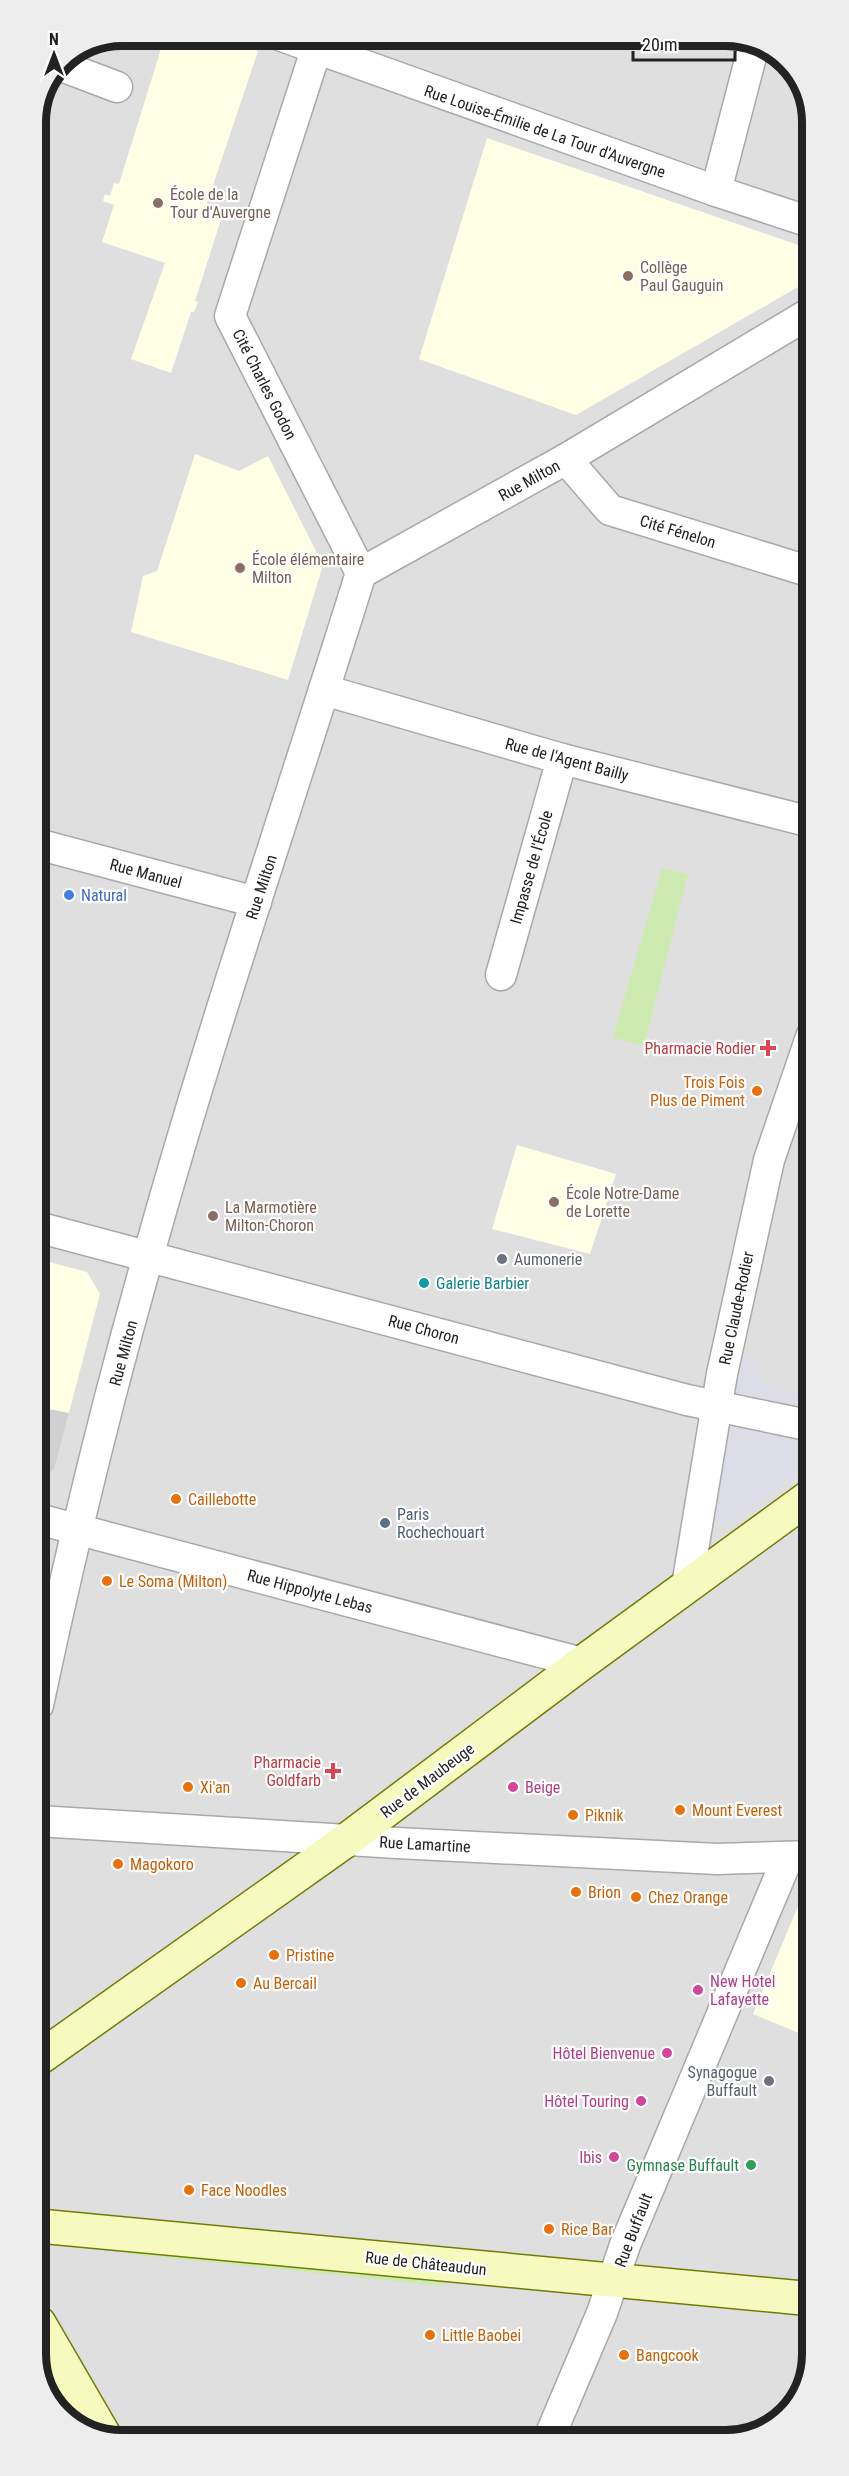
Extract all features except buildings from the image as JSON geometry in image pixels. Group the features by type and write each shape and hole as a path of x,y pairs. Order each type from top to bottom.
{"main road":[{"name":"Rue de Maubeuge","path":"47,2053 348,1839 582,1663 802,1502"},
{"name":"Rue de Châteaudun","path":"47,2227 802,2298"},
{"path":"47,2337 98,2425"}],"street":[{"name":"Rue Louise-Émilie de La Tour d'Auvergne","path":"307,46 802,219"},
{"name":"Cité Charles Godon","path":"316,50 230,316 361,573"},
{"path":"716,191 752,51"},
{"path":"84,74 117,87"},
{"name":"Rue Milton","path":"47,1663 76,1529 148,1255 256,902 361,573 566,459 802,318"},
{"name":"Cité Fénelon","path":"566,459 610,510 802,570"},
{"name":"Rue de l'Agent Bailly","path":"324,690 562,759 802,820"},
{"name":"Impasse de l'École","path":"501,975 562,759"},
{"name":"Rue Manuel","path":"47,847 256,902"},
{"name":"Rue Claude-Rodier","path":"687,1586 716,1407 769,1160 802,1063"},
{"name":"Rue Choron","path":"47,1229 716,1407 802,1424"},
{"name":"Rue Hippolyte Lebas","path":"47,1521 582,1663"},
{"name":"Rue Lamartine","path":"47,1822 717,1859 800,1857"},
{"name":"Rue Buffault","path":"553,2430 602,2313 625,2245 800,1857"}],"shaded area":[{"path":"122,46 732,47 756,52 777,65 792,84 800,103 802,112 802,2364 787,2400 769,2417 746,2427 727,2430 117,2429 98,2425 76,2414 59,2396 49,2373 47,2364 47,122 48,107 57,84 84,84 84,57 93,52"},
{"name":"École de la Tour d'Auvergne","path":"162,46 246,46 258,51 206,206 223,213 195,301 198,302 194,312 191,312 171,373 131,359 165,263 102,242 114,205 103,201 105,194 110,196 114,183 119,184"},
{"name":"Collège Paul Gauguin","path":"487,138 802,246 802,285 576,415 419,359"},
{"name":"École élémentaire Milton","path":"195,454 239,471 268,456 323,565 288,680 131,632 143,576 157,571"},
{"name":"École Notre-Dame de Lorette","path":"517,1145 616,1174 590,1254 492,1229"},
{"path":"47,1261 87,1272 100,1294 54,1470 47,1474"},
{"path":"740,1355 757,1358 756,1370 764,1383 802,1393 802,1468 730,1524 718,1524 711,1518"},
{"path":"47,1409 69,1413 54,1470 47,1474"},
{"path":"802,1897 802,2034 753,2014"}],"green space":[{"path":"662,868 688,874 644,1046 613,1037"},
{"path":"129,2241 444,2273 443,2286 128,2254"}],"place":[{"name":"École de la Tour d'Auvergne","path":"158,203"},
{"name":"Collège Paul Gauguin","path":"628,276"},
{"name":"École élémentaire Milton","path":"240,568"},
{"name":"Natural","path":"69,895"},
{"name":"Pharmacie Rodier","path":"768,1048"},
{"name":"Trois Fois Plus de Piment","path":"757,1091"},
{"name":"École Notre-Dame de Lorette","path":"554,1202"},
{"name":"La Marmotière Milton-Choron","path":"213,1216"},
{"name":"Aumonerie","path":"502,1259"},
{"name":"Galerie Barbier","path":"424,1283"},
{"name":"Caillebotte","path":"176,1499"},
{"name":"Paris Rochechouart","path":"385,1523"},
{"name":"Le Soma (Milton)","path":"107,1581"},
{"name":"Pharmacie Goldfarb","path":"333,1771"},
{"name":"Xi'an","path":"188,1787"},
{"name":"Beige","path":"513,1787"},
{"name":"Mount Everest","path":"680,1810"},
{"name":"Piknik","path":"573,1815"},
{"name":"Magokoro","path":"118,1864"},
{"name":"Brion","path":"576,1892"},
{"name":"Chez Orange","path":"636,1897"},
{"name":"Pristine","path":"274,1955"},
{"name":"Au Bercail","path":"241,1983"},
{"name":"New Hotel Lafayette","path":"698,1990"},
{"name":"Hôtel Bienvenue","path":"667,2053"},
{"name":"Synagogue Buffault","path":"769,2081"},
{"name":"Hôtel Touring","path":"641,2101"},
{"name":"Ibis","path":"614,2157"},
{"name":"Gymnase Buffault","path":"751,2165"},
{"name":"Face Noodles","path":"189,2190"},
{"name":"Rice Bar","path":"549,2229"},
{"name":"Little Baobei","path":"430,2335"},
{"name":"Bangcook","path":"624,2355"}]}
